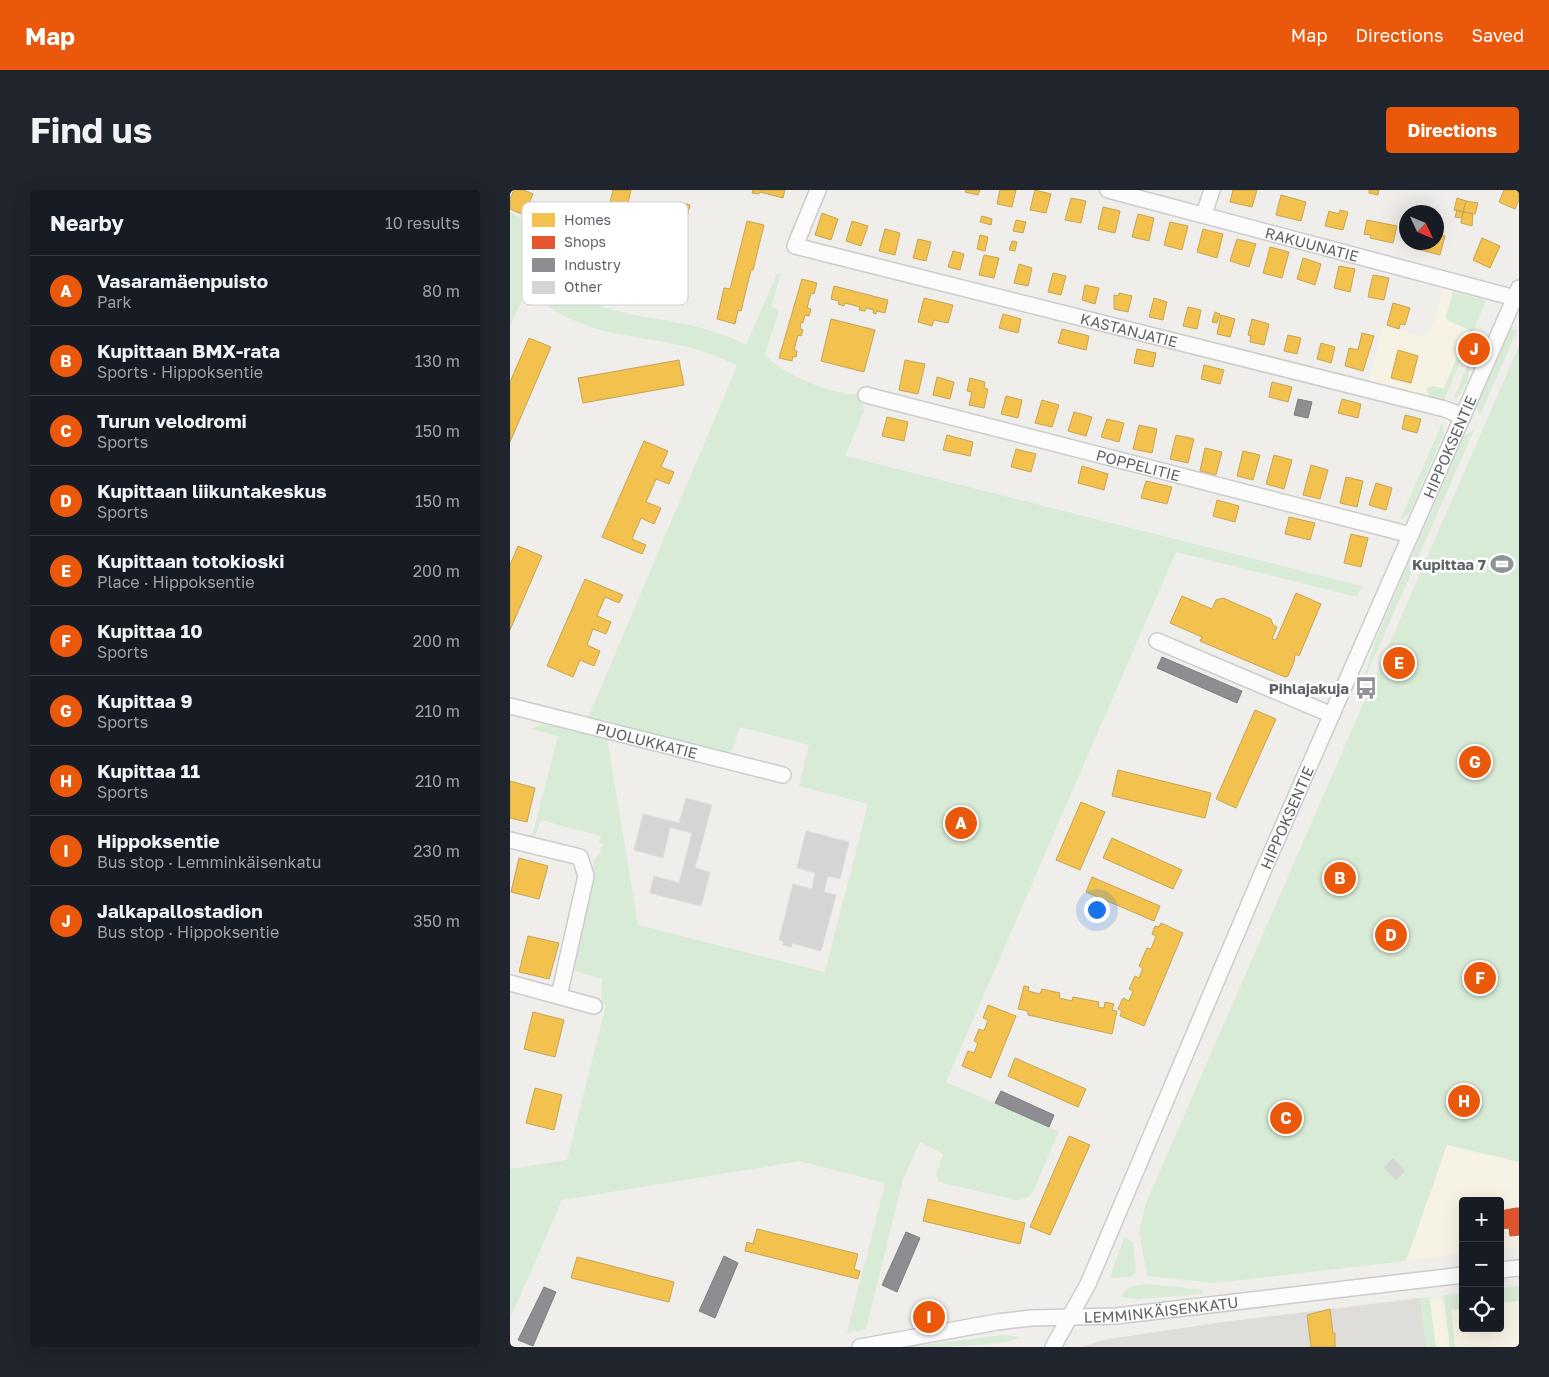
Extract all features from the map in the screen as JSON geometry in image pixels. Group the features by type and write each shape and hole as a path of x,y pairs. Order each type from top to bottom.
{"street":[{"name":"KASTANJATIE","path":"818,190 795,246 1445,409 1462,416"},
{"name":"RAKUUNATIE","path":"1108,190 1518,295"},
{"path":"1204,214 1212,190"},
{"name":"HIPPOKSENTIE","path":"1053,1347 1088,1284 1410,535 1518,295"},
{"name":"POPPELITIE","path":"866,395 1410,535"},
{"path":"1157,641 1332,715"},
{"name":"PUOLUKKATIE","path":"510,706 784,775"},
{"path":"510,840 580,857 586,876 559,996"},
{"path":"510,983 594,1006"},
{"path":"1504,1270 1519,1268"},
{"name":"LEMMINKÄISENKATU","path":"860,1347 977,1325 1031,1318 1116,1316 1459,1275"}],"shaded area":[{"path":"1443,288 1453,292 1446,316 1447,320 1469,330 1444,388 1432,386 1428,395 1430,398 1369,381 1383,326 1423,336 1434,323"},
{"path":"1447,1145 1519,1162 1519,1247 1504,1249 1504,1197 1459,1197 1459,1254 1406,1261"},
{"path":"1519,1290 1519,1347 1426,1347 1421,1302 1459,1297 1459,1332 1504,1332 1504,1292"},
{"path":"1420,1298 1426,1347 1083,1347 1102,1340 1216,1323"}],"green space":[{"path":"510,213 522,218 522,299 510,327"},
{"path":"777,274 781,274 771,307 779,310 765,354 782,369 794,376 837,392 859,394 864,411 845,456 1362,586 1357,597 1176,552 946,1082 1059,1131 1033,1192 1028,1197 1016,1200 939,1182 936,1175 943,1154 920,1142 903,1179 866,1329 847,1333 885,1183 800,1161 562,1200 510,1319 510,1169 567,1160 606,1005 601,1003 602,979 571,970 594,860 601,851 603,844 599,843 601,836 541,820 535,837 525,837 532,834 534,829 558,736 531,729 543,724 550,726 562,725 607,738 638,925 825,972 868,804 799,786 809,745 740,727 733,748 727,753 611,724 610,721 603,719 598,722 588,718 737,366 710,354 683,346 602,330 576,322 547,305 599,305 609,309 719,333 746,345"},
{"path":"1453,292 1485,300 1485,303 1444,400 1430,398 1426,389 1432,386 1444,388 1469,330 1447,320 1446,316"},
{"path":"1511,328 1517,331 1480,415 1476,407"},
{"path":"1519,346 1519,1162 1447,1145 1406,1261 1216,1283 1147,1276 1139,1231 1146,1203"},
{"path":"1473,352 1467,382 1459,396 1454,398"},
{"path":"1442,423 1444,433 1410,512 1400,520"},
{"path":"1474,430 1366,676 1375,641 1464,436"},
{"path":"1124,1238 1133,1242 1136,1272 1131,1277 1110,1278"},
{"path":"1148,1284 1203,1290 1203,1294 1137,1299 1121,1297 1126,1290 1135,1285"},
{"path":"1519,1286 1519,1301 1504,1303 1504,1288"},
{"path":"1459,1293 1459,1309 1451,1310 1455,1347 1450,1347 1443,1295"},
{"path":"1430,1297 1436,1347 1426,1347 1420,1298"},
{"path":"1003,1335 1020,1337 1001,1343 985,1345 908,1347"}],"building: Homes":[{"path":"514,190 524,190 533,194 530,202 522,202 522,214 510,209 510,199"},
{"path":"613,190 631,190 628,202 610,202"},
{"path":"753,190 785,190 783,198 760,192 759,194 752,193"},
{"path":"966,190 980,190 978,195 965,192"},
{"path":"1000,190 1016,190 1012,207 997,204"},
{"path":"1035,190 1051,194 1046,213 1030,210"},
{"path":"1233,190 1257,190 1252,207 1230,202"},
{"path":"1369,190 1379,190 1378,195 1369,193"},
{"path":"1504,190 1519,190 1519,200 1515,209 1499,202"},
{"path":"1281,195 1306,202 1301,221 1276,215"},
{"path":"1071,198 1086,201 1081,223 1065,220"},
{"path":"1457,198 1466,201 1463,212 1454,210"},
{"path":"1466,201 1478,203 1475,214 1463,212"},
{"path":"1103,207 1120,211 1115,233 1098,229"},
{"path":"1340,210 1348,212 1343,230 1325,226 1329,211 1339,214"},
{"path":"1457,210 1463,212 1462,218 1455,217"},
{"path":"1463,212 1473,214 1472,226 1461,223"},
{"path":"822,213 838,219 831,240 815,235"},
{"path":"1138,214 1154,218 1149,241 1132,237"},
{"path":"982,216 992,219 991,225 980,222"},
{"path":"1016,220 1026,222 1023,233 1013,231"},
{"path":"1367,220 1397,226 1393,243 1370,238 1371,235 1364,234"},
{"path":"747,221 764,225 741,311 738,310 735,324 717,319 724,288 730,289"},
{"path":"852,221 868,226 861,246 846,241"},
{"path":"1170,222 1188,226 1182,250 1164,245"},
{"path":"885,229 900,233 895,255 879,251"},
{"path":"1203,229 1223,234 1217,258 1197,252"},
{"path":"980,235 988,237 985,251 977,249"},
{"path":"1482,238 1500,246 1490,268 1473,260"},
{"path":"918,239 931,242 926,261 913,258"},
{"path":"1237,239 1256,244 1249,267 1230,261"},
{"path":"1012,241 1017,242 1015,251 1009,250"},
{"path":"1270,247 1289,252 1282,278 1263,273"},
{"path":"1421,250 1441,250 1440,255"},
{"path":"953,251 964,254 960,270 948,267"},
{"path":"984,255 999,258 994,278 979,275"},
{"path":"1303,258 1321,264 1315,285 1297,279"},
{"path":"1019,264 1032,268 1028,286 1014,283"},
{"path":"1339,266 1355,269 1350,292 1334,288"},
{"path":"1053,273 1066,276 1061,295 1048,292"},
{"path":"1373,275 1389,278 1384,300 1368,297"},
{"path":"802,279 817,283 814,294 811,293 807,308 811,309 809,316 805,315 803,323 801,322 800,329 803,330 801,336 798,335 794,350 797,351 796,357 793,356 792,361 779,358"},
{"path":"1085,285 1099,288 1095,304 1082,300"},
{"path":"834,286 888,300 885,313 877,311 876,314 873,313 874,310 866,308 865,311 859,310 860,307 845,303 844,306 838,304 839,301 831,299"},
{"path":"1119,293 1132,296 1128,312 1114,309 1114,295 1118,296"},
{"path":"924,298 953,305 948,323 934,320 932,326 918,322"},
{"path":"1154,298 1167,302 1163,320 1149,317"},
{"path":"1393,303 1410,308 1405,325 1400,324 1399,329 1387,325"},
{"path":"1188,307 1201,310 1197,329 1183,326"},
{"path":"1215,312 1220,314 1217,323 1212,322"},
{"path":"1003,314 1021,319 1018,333 999,328"},
{"path":"1221,315 1235,319 1230,337 1217,334"},
{"path":"831,319 875,330 864,372 821,361"},
{"path":"1252,319 1269,324 1264,345 1250,342 1251,336 1248,335"},
{"path":"1062,329 1089,336 1086,350 1058,343"},
{"path":"1362,333 1374,336 1363,371 1345,366 1349,348 1358,350"},
{"path":"1288,335 1301,338 1297,354 1284,351"},
{"path":"529,338 551,347 510,442 510,382"},
{"path":"1321,343 1335,347 1331,363 1317,359"},
{"path":"1137,349 1156,353 1153,367 1134,363"},
{"path":"1398,350 1418,356 1411,383 1391,378"},
{"path":"679,360 684,385 583,403 578,378"},
{"path":"905,360 925,364 918,394 899,390"},
{"path":"1204,365 1224,370 1220,384 1201,379"},
{"path":"937,377 954,382 950,399 933,395"},
{"path":"970,378 985,382 984,388 988,389 984,408 969,405 972,392 967,391"},
{"path":"1272,382 1292,387 1288,402 1269,397"},
{"path":"1006,396 1022,400 1018,418 1001,414"},
{"path":"1342,399 1361,404 1358,418 1338,413"},
{"path":"1042,400 1059,405 1052,427 1035,423"},
{"path":"1074,412 1092,417 1086,436 1068,431"},
{"path":"1405,415 1421,419 1417,433 1402,429"},
{"path":"887,417 908,422 904,441 882,436"},
{"path":"1107,419 1124,423 1119,442 1101,437"},
{"path":"1139,425 1157,429 1152,453 1133,449"},
{"path":"947,435 973,442 970,456 943,450"},
{"path":"1176,435 1194,439 1188,463 1170,459"},
{"path":"644,441 668,451 661,467 674,472 669,484 656,479 646,502 661,508 654,524 641,518 632,539 646,545 642,554 602,537"},
{"path":"1205,448 1222,452 1216,475 1200,471"},
{"path":"1016,449 1036,454 1031,472 1011,467"},
{"path":"1243,451 1260,455 1253,480 1237,476"},
{"path":"1274,455 1292,460 1284,489 1266,484"},
{"path":"1311,465 1328,470 1320,499 1303,495"},
{"path":"1082,466 1108,474 1104,490 1078,483"},
{"path":"1346,477 1363,481 1357,507 1340,503"},
{"path":"1146,481 1172,487 1167,504 1141,498"},
{"path":"1376,483 1392,488 1386,510 1369,505"},
{"path":"1217,500 1239,506 1235,522 1213,516"},
{"path":"1289,517 1315,523 1310,540 1285,534"},
{"path":"1351,534 1368,538 1361,567 1344,563"},
{"path":"518,546 542,556 510,630 510,565"},
{"path":"585,579 623,595 619,603 605,597 597,616 611,622 606,634 593,629 587,645 600,651 594,666 580,660 573,677 547,666"},
{"path":"1296,593 1321,604 1299,656 1295,654 1288,676 1285,677 1200,641 1202,637 1170,623 1182,596 1212,609 1216,600 1223,598 1271,619 1273,625 1277,627 1272,639 1276,640"},
{"path":"1255,710 1276,719 1236,808 1216,799"},
{"path":"1118,770 1211,793 1205,818 1112,796"},
{"path":"510,781 535,788 527,822 510,818"},
{"path":"1081,802 1105,812 1080,870 1056,860"},
{"path":"1112,838 1182,870 1173,889 1103,858"},
{"path":"519,858 548,866 539,899 511,892"},
{"path":"1092,877 1160,906 1154,921 1086,892"},
{"path":"1161,923 1183,933 1144,1026 1120,1016 1122,1011 1118,1009 1123,998 1129,1001 1133,991 1129,989 1135,976 1139,978 1143,968 1139,966 1147,948 1151,949 1156,936 1152,934 1155,926 1159,927"},
{"path":"528,936 559,943 549,979 519,972"},
{"path":"1024,986 1029,987 1028,991 1040,994 1042,989 1060,993 1059,998 1072,1001 1073,997 1099,1002 1098,1007 1104,1008 1105,1002 1114,1004 1112,1010 1117,1011 1112,1034 1028,1015 1028,1011 1018,1009"},
{"path":"988,1005 1016,1016 991,1078 962,1066 968,1051 974,1053 978,1043 974,1041 979,1029 984,1031 988,1020 983,1018"},
{"path":"533,1012 564,1020 555,1057 524,1049"},
{"path":"1015,1058 1086,1089 1078,1107 1008,1076"},
{"path":"535,1088 562,1095 554,1130 526,1123"},
{"path":"1069,1136 1090,1145 1050,1235 1030,1227"},
{"path":"928,1199 1025,1223 1020,1244 923,1221"},
{"path":"757,1229 858,1254 854,1269 860,1271 858,1279 745,1251 747,1242 753,1244"},
{"path":"577,1257 674,1282 669,1302 571,1278"},
{"path":"1330,1309 1333,1333 1335,1333 1335,1347 1311,1347 1307,1315"}],"building: Shops":[{"path":"1519,1208 1519,1235 1510,1236 1509,1228 1504,1229 1504,1210"}],"building: Industry":[{"path":"1298,399 1312,402 1308,418 1294,415"},
{"path":"1162,657 1242,691 1237,703 1157,668"},
{"path":"1001,1091 1054,1115 1049,1127 995,1103"},
{"path":"906,1232 920,1238 897,1292 882,1285"},
{"path":"724,1256 738,1263 715,1318 699,1311"},
{"path":"544,1287 556,1292 533,1346 518,1340"}],"building: Other":[{"path":"1399,649 1409,653 1413,663 1409,673 1399,677 1389,673 1385,663 1389,653"},
{"path":"686,798 712,805 695,868 710,872 701,906 650,893 654,876 679,883 692,833 670,827 663,858 634,850 643,814 679,823"},
{"path":"806,831 849,842 840,879 828,876 824,892 836,895 821,951 792,943 791,947 783,945 783,941 779,940 793,884 812,889 815,873 797,868"},
{"path":"1393,1158 1405,1171 1396,1180 1384,1168"}],"place":[{"name":"Jalkapallostadion","path":"1474,349"},
{"name":"Kupittaa 7","path":"1502,564"},
{"name":"Kupittaan totokioski","path":"1399,663"},
{"name":"Pihlajakuja","path":"1366,688"},
{"name":"Kupittaa 9","path":"1475,762"},
{"name":"Vasaramäenpuisto","path":"961,823"},
{"name":"Kupittaan BMX-rata","path":"1340,878"},
{"name":"Kupittaan liikuntakeskus","path":"1391,935"},
{"name":"Kupittaa 10","path":"1480,978"},
{"name":"Kupittaa 11","path":"1464,1101"},
{"name":"Turun velodromi","path":"1286,1118"},
{"name":"Hippoksentie","path":"929,1317"}]}
